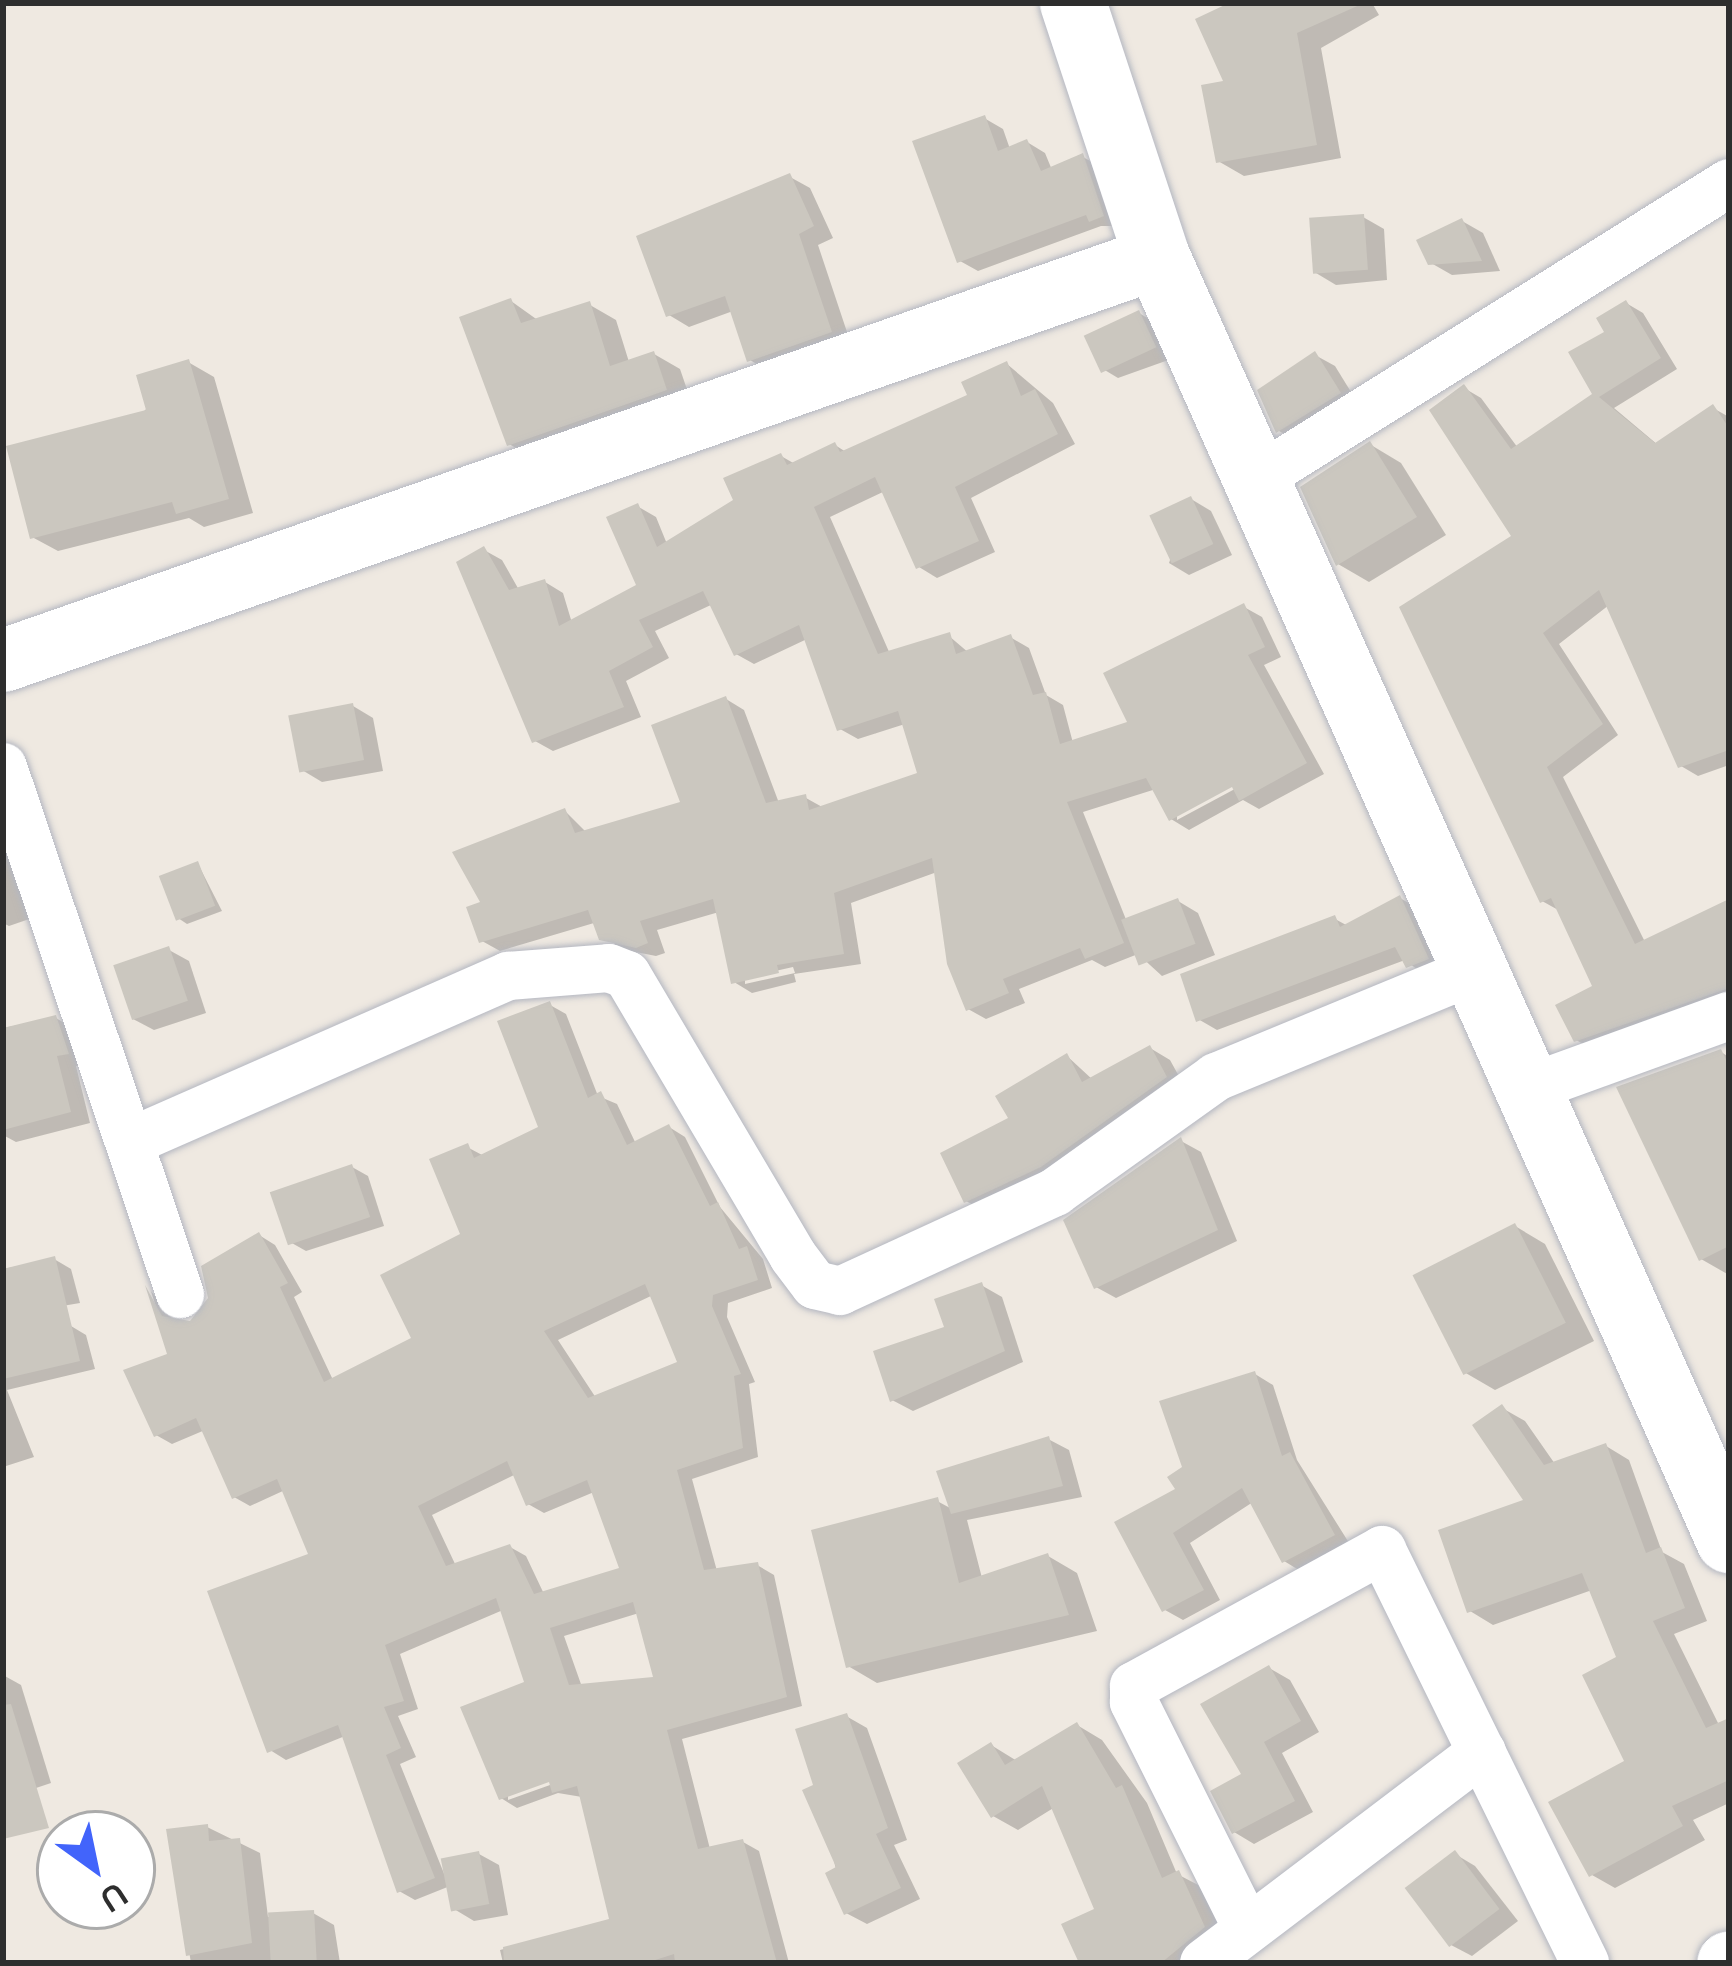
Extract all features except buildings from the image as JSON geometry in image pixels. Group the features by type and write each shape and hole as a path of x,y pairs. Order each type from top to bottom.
{"main road":[{"path":"1073,3 1156,257 1729,1540"}],"street":[{"path":"1255,480 1729,182"},
{"path":"3,659 1156,257"},
{"path":"3,767 179,1294"},
{"path":"132,1142 508,976 609,968 626,974 793,1256 815,1285 840,1291 1055,1192 1216,1077 1476,970"},
{"path":"1527,1089 1729,1016"},
{"path":"1247,1928 1134,1702 1136,1682 1382,1550 1585,1963"},
{"path":"1204,1963 1482,1752"}]}
